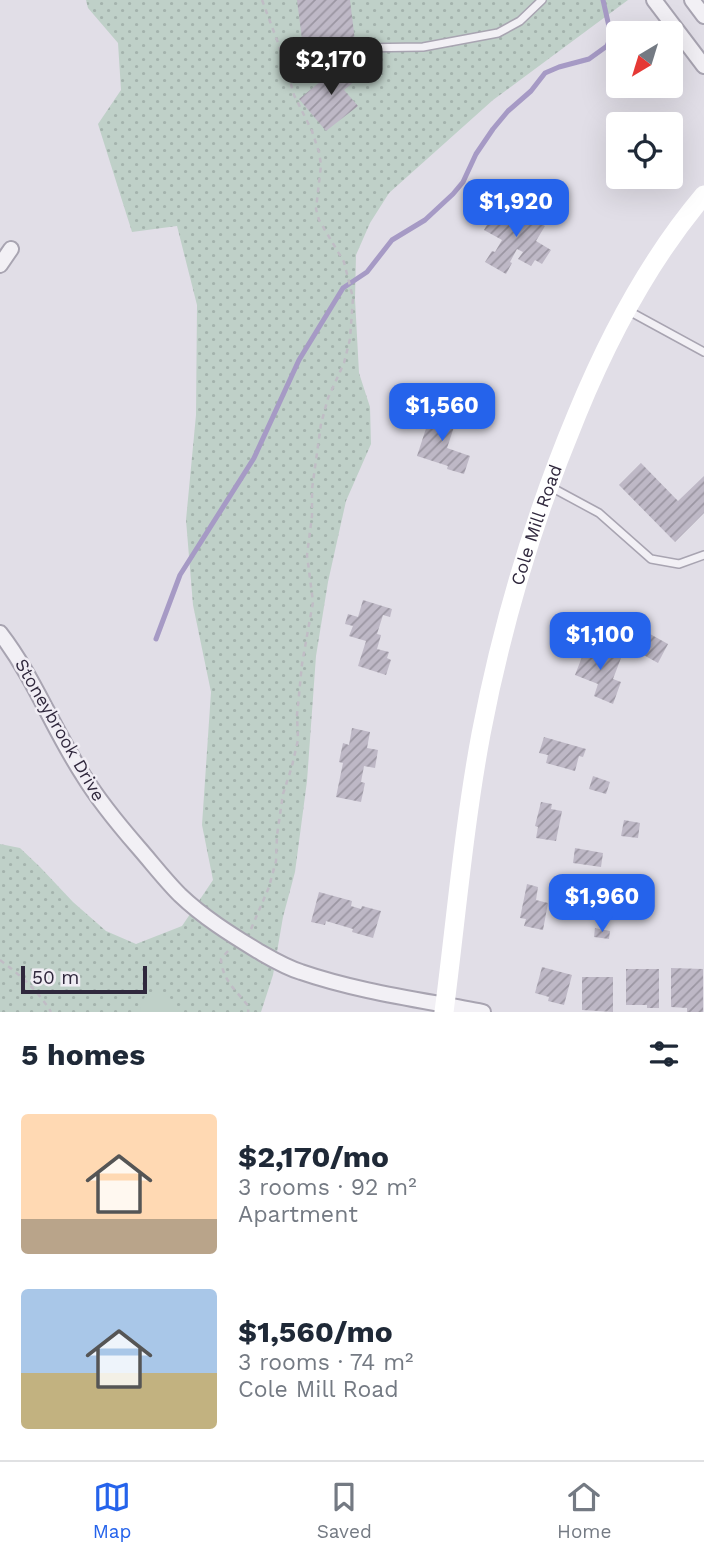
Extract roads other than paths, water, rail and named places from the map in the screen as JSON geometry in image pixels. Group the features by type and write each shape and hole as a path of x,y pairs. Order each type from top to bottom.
{"street":[{"path":"654,0 704,66"},
{"path":"692,0 704,16"},
{"name":"Cole Mill Road","path":"444,1008 474,777 488,696 525,557 562,449 594,374 657,259 704,195"},
{"path":"0,265 11,249"},
{"name":"Stoneybrook Drive","path":"0,633 31,678 70,754 104,807 180,894 221,929 278,963 300,972 444,1008 482,1012"}],"lane":[{"path":"285,62 356,48 423,47 498,33 520,22 542,0"},
{"path":"627,310 704,352"},
{"path":"549,486 599,513 651,559 679,564 704,555"}],"waterway":[{"path":"156,639 180,575 254,458 299,360 343,288 367,272 392,240 425,220 453,194 463,182 476,154 493,129 545,73 589,59 607,46 610,31 603,0"}]}
